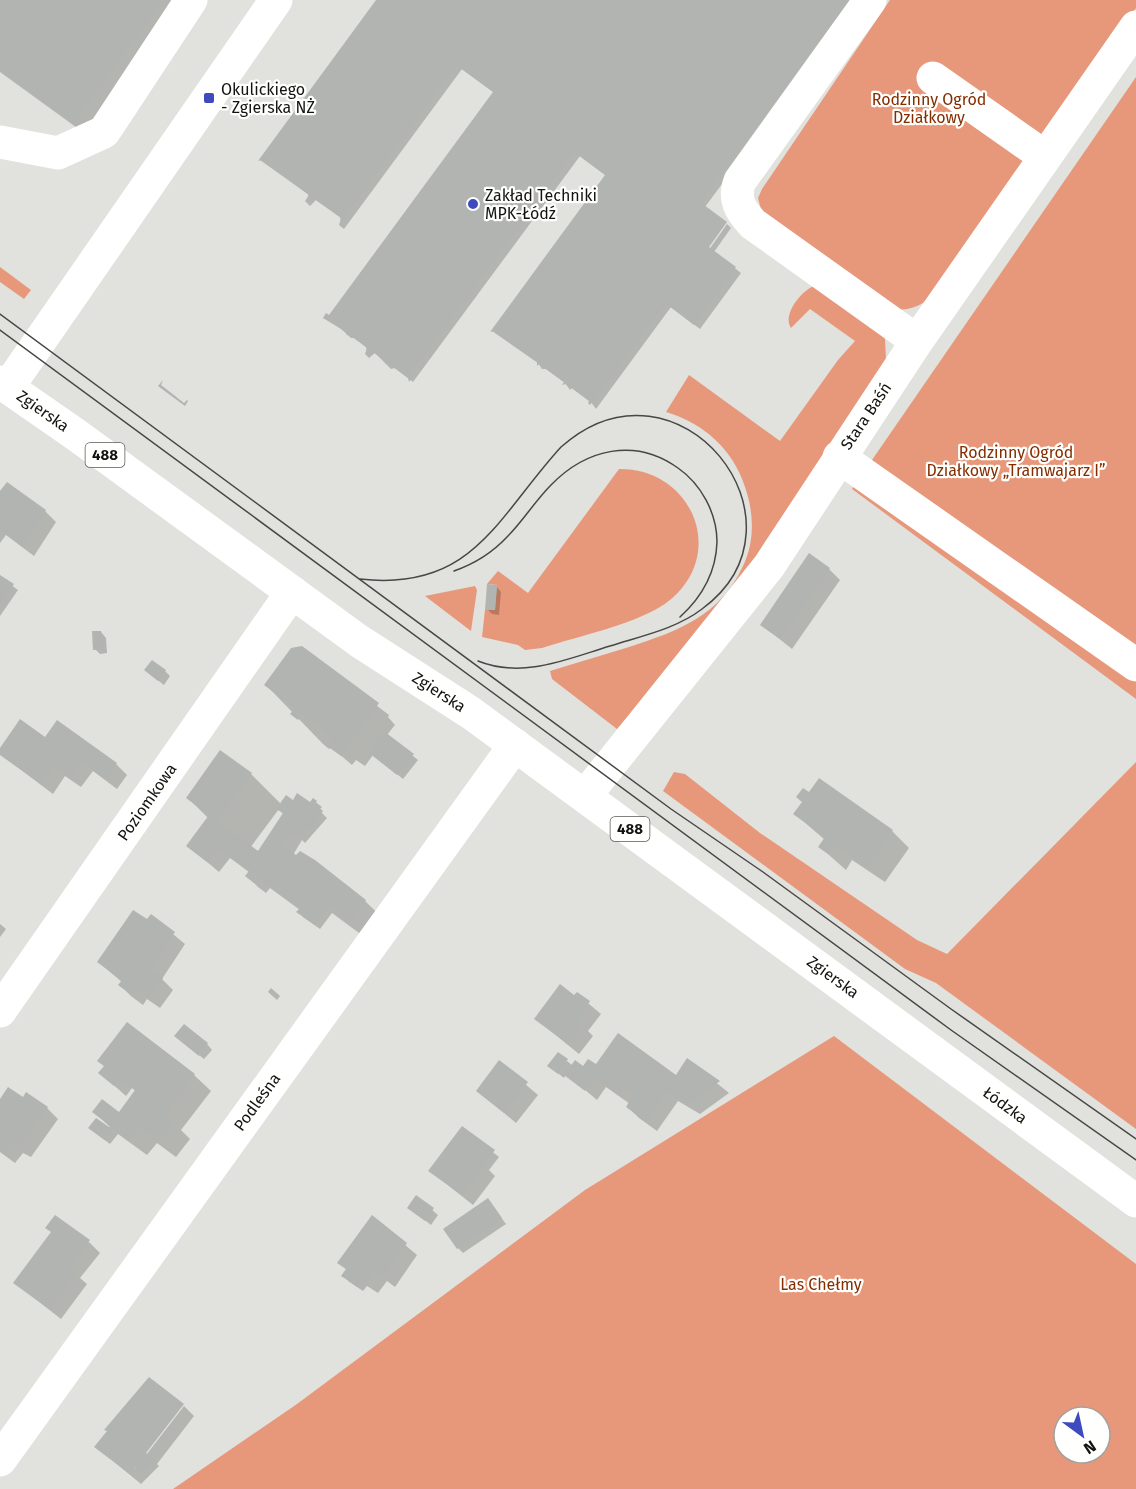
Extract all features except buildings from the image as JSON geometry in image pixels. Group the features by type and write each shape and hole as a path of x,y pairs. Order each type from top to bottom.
{"street":[{"path":"0,142 58,153 104,132 191,0"},
{"path":"4,384 276,0"},
{"path":"870,0 740,181 736,197 738,206 753,224 917,341"},
{"name":"Stara Baśń","path":"585,796 755,584 917,341 1136,27"},
{"path":"933,78 1044,156"},
{"name":"Zgierska","path":"4,384 359,641 456,703 515,745 874,1008"},
{"path":"839,457 1136,665"},
{"name":"Poziomkowa","path":"0,1011 292,592"},
{"name":"Podleśna","path":"0,1460 515,745"},
{"name":"Łódzka","path":"874,1008 1136,1201"}],"green space":[{"name":"Rodzinny Ogród Działkowy","path":"890,0 1136,0 1136,8 933,295 915,307 905,309 894,309 762,213 758,198"},
{"name":"Rodzinny Ogród Działkowy „Tramwajarz I”","path":"1136,77 1136,699 852,489"},
{"path":"0,267 31,290 24,299 0,282"},
{"path":"814,286 880,330 885,339 886,360 731,596 617,729 552,679 550,671 629,647 681,628 710,609 734,583 750,547 752,527 748,497 740,473 715,439 692,423 666,412 689,375 780,441 838,360 855,341 810,309 791,328 789,317 794,304"},
{"path":"619,469 644,472 666,482 682,497 693,516 698,537 697,559 687,581 670,600 643,616 542,648 525,650 518,645 482,637 485,610 495,610 497,585 487,584 498,571 528,593"},
{"path":"475,586 477,590 471,631 425,596"},
{"path":"1136,762 1136,1129 936,983 905,969 663,791 674,772 685,774 760,833 917,940 947,954"},
{"name":"Las Chełmy","path":"834,1036 1136,1264 1136,1489 173,1489 297,1404 585,1190"}],"tram line":[{"path":"0,314 671,809 763,872 951,1009 1136,1139"},
{"path":"0,330 951,1030 1136,1160"},
{"path":"360,579 398,580 430,574 456,561 479,544 499,523 561,447 605,421 649,416 688,430 720,456 740,492 746,532 735,573 702,609 681,622 658,631 545,665 512,668 478,661"},
{"path":"454,571 476,561 495,548 513,531 551,485 580,463 612,451 628,450 645,453 662,458 694,482 706,500 714,520 717,542 711,574 695,601 680,617"}],"place":[{"name":"Okulickiego - Zgierska NŻ","path":"209,98"},
{"name":"Zakład Techniki MPK-Łódź","path":"473,204"}]}
